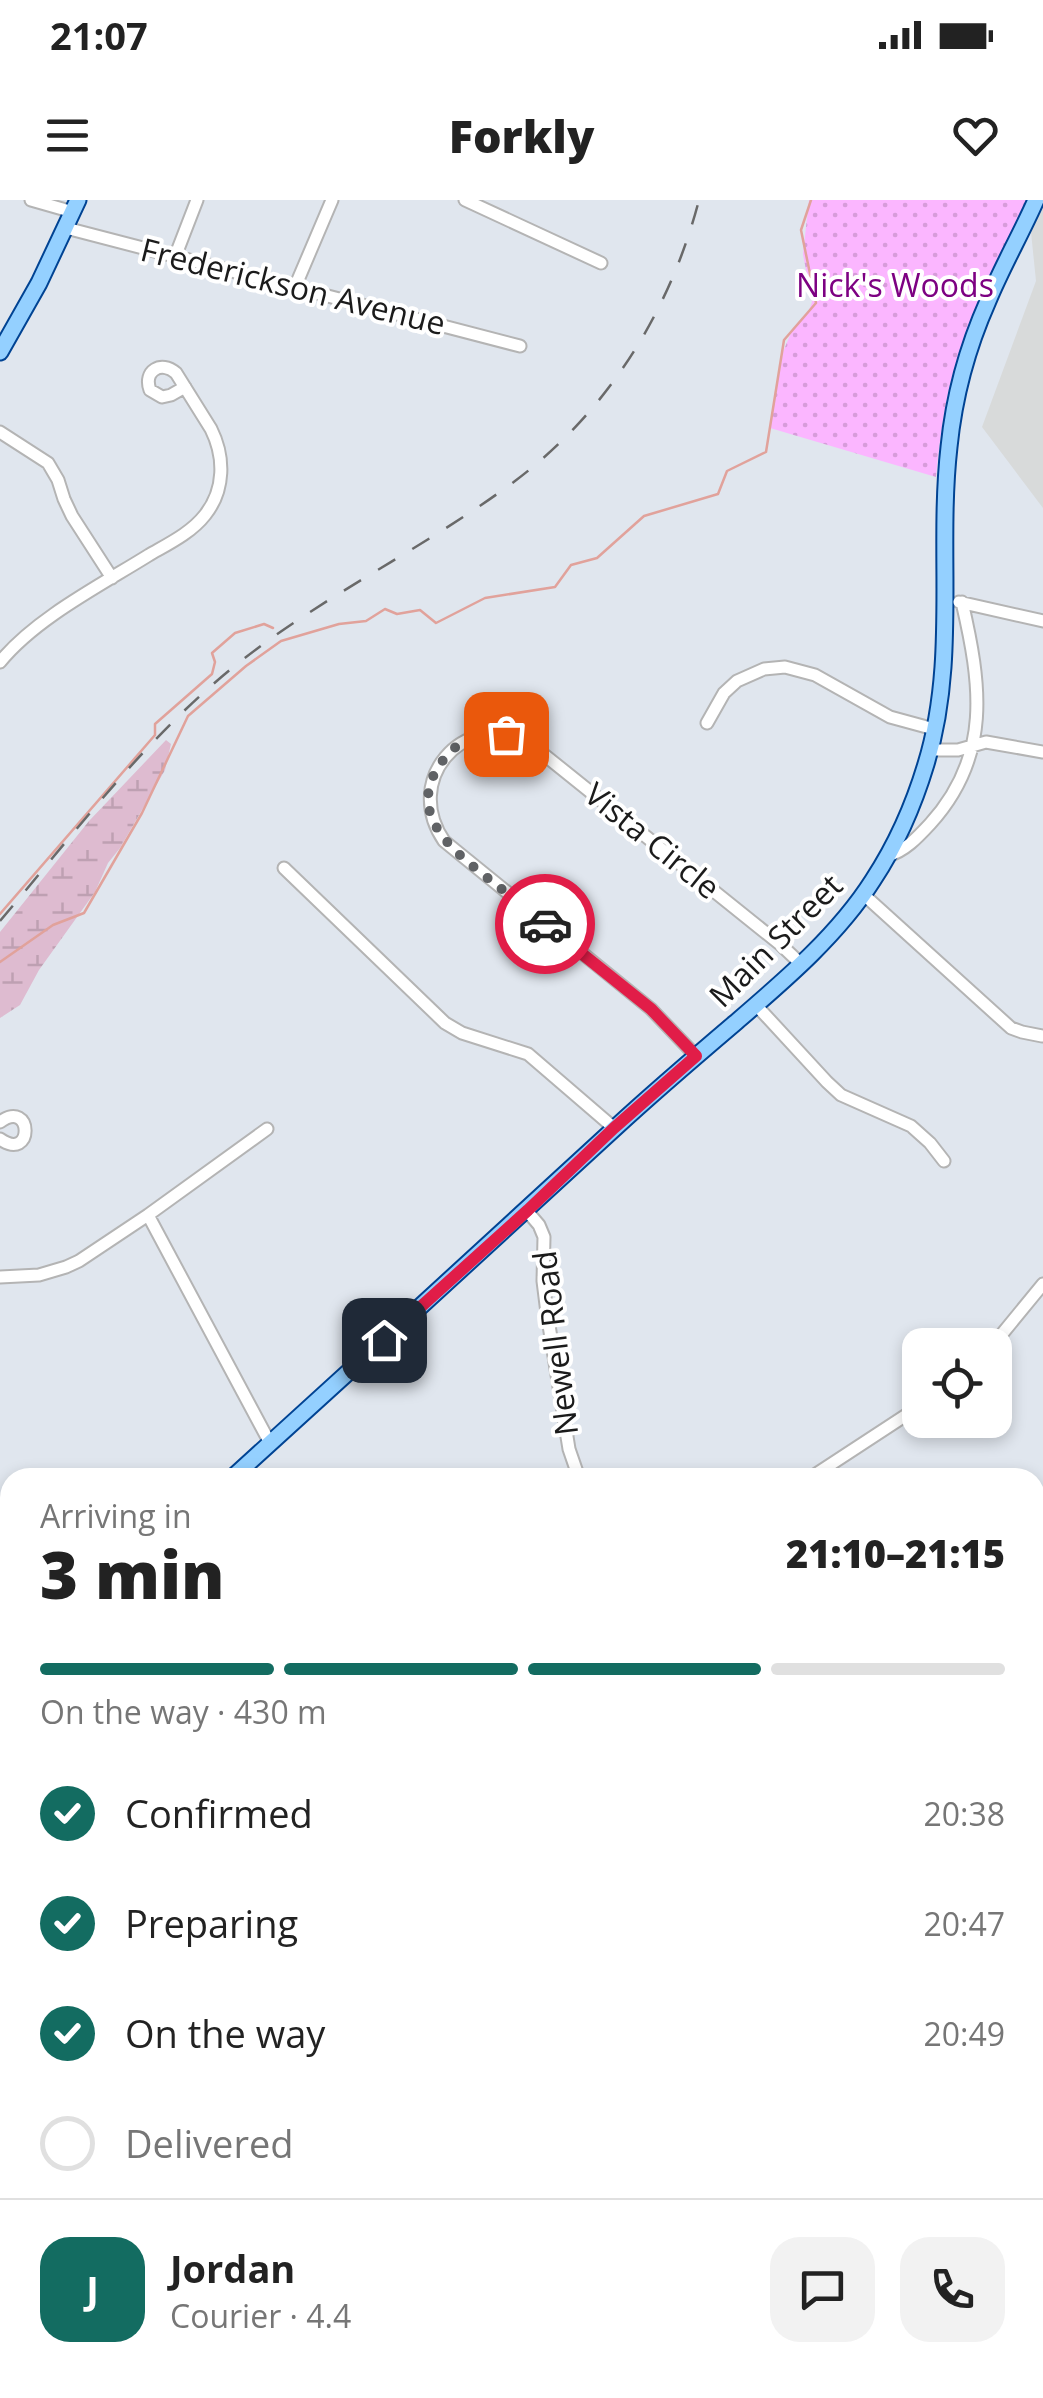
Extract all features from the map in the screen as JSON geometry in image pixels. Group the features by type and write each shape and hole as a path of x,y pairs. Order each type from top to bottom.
{"main road":[{"path":"0,352 76,206"},
{"name":"Main Street","path":"243,1468 614,1128 800,964 863,894 912,802 934,729 954,600 946,480 954,408 986,305 1037,206"}],"street":[{"path":"31,200 76,206"},
{"path":"175,257 197,200"},
{"path":"295,287 332,200"},
{"path":"466,200 601,263"},
{"name":"Frederickson Avenue","path":"66,228 520,346"},
{"path":"0,662 27,634 190,529 207,514 218,491 222,468 218,444 184,387"},
{"path":"0,432 48,463 72,516 112,578"},
{"path":"954,600 1043,620"},
{"path":"886,856 906,846 935,818 957,785 977,728 972,647 954,600"},
{"path":"707,724 724,693 737,681 764,668 785,667 804,670 890,716 934,729"},
{"name":"Vista Circle","path":"696,1056 651,1009 444,841 433,821 430,793 438,766 453,749 489,734 511,735 527,741 800,964"},
{"path":"930,750 958,750 986,742 1043,752"},
{"path":"284,868 450,1027 528,1054 614,1128"},
{"path":"863,894 1006,1023 1022,1032 1042,1036"},
{"path":"756,1004 841,1095 911,1126 944,1161"},
{"path":"0,1122 16,1117 26,1132 16,1144 0,1139"},
{"path":"0,1277 39,1275 66,1268 92,1254 267,1128"},
{"name":"Newell Road","path":"528,1210 543,1234 547,1313 568,1449 575,1468"},
{"path":"148,1216 270,1443"},
{"path":"1007,1328 1043,1284"},
{"path":"825,1468 902,1418"}],"shaded area":[{"path":"1043,204 1043,508 982,427 1036,281 1031,232"}],"green space":[{"name":"Nick's Woods","path":"809,200 1027,200 958,356 944,416 936,477 770,428 783,352 793,328 812,302 803,254"},
{"path":"166,740 171,744 165,770 108,863 95,892 39,970 20,1005 0,1018 0,932 89,821"}],"waterway":[{"path":"0,962 53,925 84,913 142,813 188,716 281,641 339,624 366,621 385,609 397,614 420,610 436,623 485,598 555,587 571,565 597,558 644,516 718,494 727,471 766,452 784,340 816,303 801,230 811,200"},
{"path":"0,914 155,735 155,724 212,674 212,653 235,633 264,624 273,628"}],"railway":[{"path":"0,921 138,758 231,669 300,619 480,506 515,481 579,423 631,356 653,319 687,241 699,200"}],"way so far":[{"path":"506,734 472,738 449,753 432,782 430,810 438,831 452,849 545,924"}],"route":[{"path":"384,1340 696,1056 651,1009 545,924"}]}
